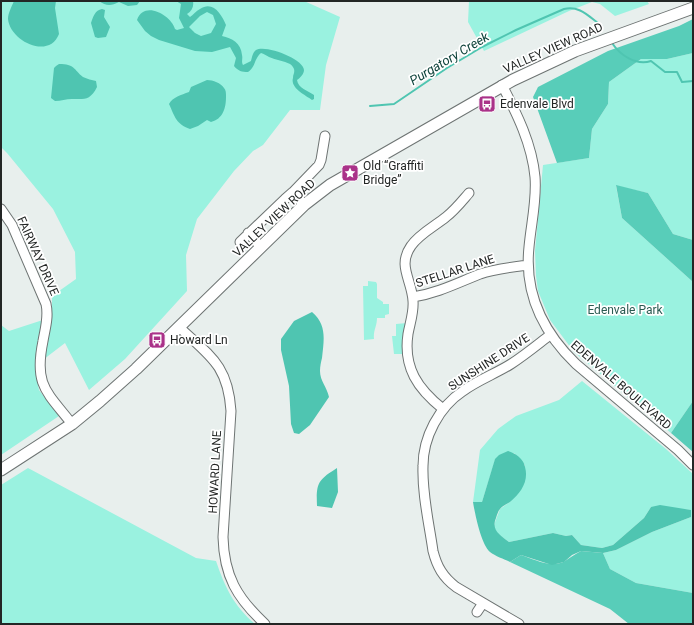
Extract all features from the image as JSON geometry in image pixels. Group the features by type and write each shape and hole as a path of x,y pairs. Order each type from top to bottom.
{"main road":[{"name":"VALLEY VIEW ROAD","path":"1,470 72,424 136,369 260,246 304,205 330,185 502,85 574,51 693,8"}],"street":[{"name":"EDENVALE BOULEVARD","path":"502,85 526,135 533,162 535,194 528,249 528,265 535,303 550,335 576,364 678,450 693,465"},
{"path":"240,242 294,192 319,165 325,136"},
{"path":"294,192 304,205"},
{"path":"443,410 424,393 417,382 407,358 407,344 412,316 413,297 405,270 405,261 409,249 418,239 447,216 469,193"},
{"name":"FAIRWAY DRIVE","path":"1,209 12,225 46,304 47,322 39,364 43,385 72,424"},
{"path":"248,233 260,246"},
{"name":"STELLAR LANE","path":"413,297 435,292 480,274 498,269 528,265"},
{"name":"HOWARD LANE","path":"179,327 211,356 220,368 227,382 231,411 223,552 229,575 239,596 248,608 265,624"},
{"name":"SUNSHINE DRIVE","path":"519,624 448,580 440,571 435,562 433,551 423,466 425,448 430,432 443,410 461,392 509,365 550,335"},
{"path":"477,612 483,603"}],"green space":[{"path":"1,1 304,1 340,17 326,65 320,110 290,110 263,145 253,151 234,171 197,219 186,255 187,291 125,359 89,390 65,343 35,366 39,390 59,416 1,455 1,325 9,331 52,317 52,296 76,279 75,252 53,209 1,147"},
{"path":"469,1 647,1 649,4 615,16 600,4 592,2 569,11 484,51 468,22"},
{"name":"Edenvale Park","path":"693,53 693,240 673,234 648,193 616,186 622,218 693,282 693,401 671,433 574,352 550,320 538,291 535,251 543,165 589,158 592,129 608,104 609,82 641,59 667,59"},
{"path":"368,281 376,282 377,298 383,302 383,304 389,304 389,314 385,315 385,318 377,318 374,339 364,340 363,286 368,286"},
{"path":"407,323 404,354 394,354 392,336 396,336 396,324"},
{"path":"582,381 666,449 693,474 693,593 636,583 610,569 603,553 616,550 652,532 691,517 691,510 651,507 644,518 613,545 602,548 581,545 572,535 566,536 553,533 509,542 498,534 494,528 500,509 511,501 525,465 514,453 495,460 482,502 473,502 480,450 498,429 516,416 559,400"},
{"path":"28,468 196,558 216,561 235,603 255,624 1,624 1,485"}],"shaded area":[{"path":"14,1 56,1 55,8 59,34 54,42 47,46 39,46 22,40 15,34 10,27 8,19 9,12"},
{"path":"99,1 140,1 137,5 128,6 119,2 109,5"},
{"path":"176,1 193,1 192,9 187,14 190,17 205,7 213,7 222,17 226,25 222,36 229,38 240,47 243,65 251,61 256,50 261,49 275,51 298,61 304,70 301,77 297,80 298,83 301,87 314,95 314,99 312,100 296,88 293,82 294,69 290,64 261,53 251,70 248,72 242,71 234,66 236,58 230,47 212,52 195,51 159,40 151,36 145,31 137,20 140,14 151,10 163,15 173,24 175,29 177,30 184,28 179,18 181,4","holes":["207,12 213,15 216,24 211,33 201,36 189,27 200,16"]},
{"path":"102,9 105,10 104,17 110,27 106,37 98,38 95,37 91,23 96,12"},
{"path":"693,19 693,53 667,59 641,59 609,82 608,104 592,129 589,158 557,163 533,97 538,87 608,51 679,26"},
{"path":"59,64 71,66 83,77 96,81 97,87 92,95 83,99 55,101 51,98 54,68"},
{"path":"207,80 217,82 225,89 226,97 223,112 215,121 211,122 207,120 190,129 185,127 179,122 169,104 180,95 189,92 191,87"},
{"path":"616,185 648,193 673,234 693,240 693,282 622,218"},
{"path":"312,312 317,317 322,327 324,339 320,375 329,397 310,425 299,434 294,433 291,424 289,386 281,350 281,339 294,321"},
{"path":"693,401 693,452 671,433"},
{"path":"508,451 521,459 526,472 525,482 521,491 499,510 495,522 497,532 509,542 553,533 566,536 572,535 581,545 602,548 613,545 644,518 651,507 660,505 691,510 691,517 652,532 616,550 603,553 581,551 572,555 564,562 552,565 521,555 510,562 490,552 487,548 479,528 473,502 482,502 495,459 499,455"},
{"path":"337,468 338,492 332,508 317,506 317,492 322,479"},
{"path":"581,551 603,553 610,569 636,583 693,593 693,624 629,624 610,609 510,562 521,555 548,564 554,564 565,561"}],"waterway":[{"name":"Purgatory Creek","path":"370,106 394,104 447,68 482,47 564,9 570,8 580,10 602,26"},
{"name":"Purgatory Creek","path":"612,43 619,52 634,61 651,61 665,72 677,72 682,82 693,81"}],"place":[{"name":"Edenvale Blvd","path":"487,104"},
{"name":"Old “Graffiti Bridge”","path":"350,173"},
{"name":"Howard Ln","path":"157,340"}]}
